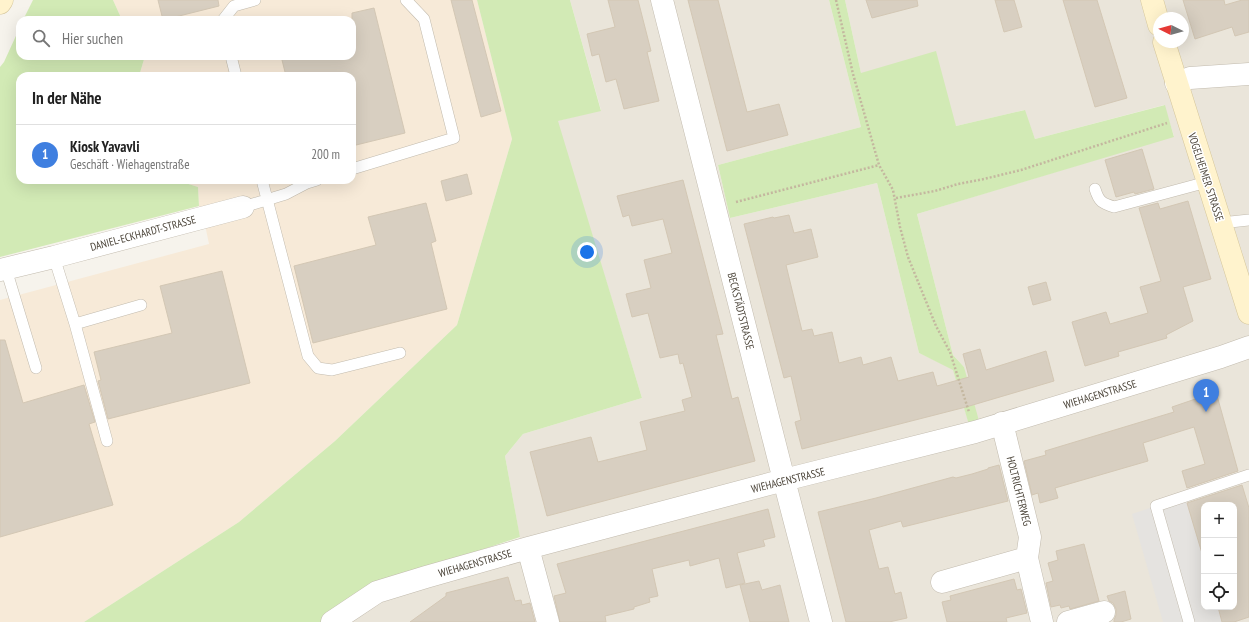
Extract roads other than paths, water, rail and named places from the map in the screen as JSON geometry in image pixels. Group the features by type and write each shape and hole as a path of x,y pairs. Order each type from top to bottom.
{"main road":[{"path":"0,4 2,0"},
{"path":"1152,0 1155,12"},
{"name":"VOGELHEIMER STRASSE","path":"1166,48 1249,312"}],"street":[{"name":"BECKSTÄDTSTRASSE","path":"662,0 821,622"},
{"path":"1176,83 1190,78 1249,74"},
{"name":"DANIEL-ECKHARDT-STRASSE","path":"3,269 243,207"},
{"name":"WIEHAGENSTRASSE","path":"332,622 377,592 426,576 784,480 975,432 1221,357 1249,347"},
{"name":"HOLTRICHTERWEG","path":"1002,423 1030,537 1027,558 1042,622"},
{"path":"528,548 548,622"},
{"path":"942,582 1027,558"},
{"path":"1068,622 1104,612"}],"lane":[{"path":"226,16 234,6 255,0"},
{"path":"356,168 454,138 424,19 406,0"},
{"path":"231,60 235,72"},
{"path":"1095,189 1097,196 1102,203 1114,207 1207,182"},
{"path":"263,184 308,356 318,368 332,370 400,353"},
{"name":"DANIEL-ECKHARDT-STRASSE","path":"243,207 286,194 305,184"},
{"path":"1221,223 1249,220"},
{"path":"54,257 75,324 107,441"},
{"path":"3,269 36,368"},
{"path":"75,324 141,304"},
{"path":"1189,622 1156,506 1249,475"}],"place":[{"name":"Kiosk Yavavli","path":"1206,412"}]}
